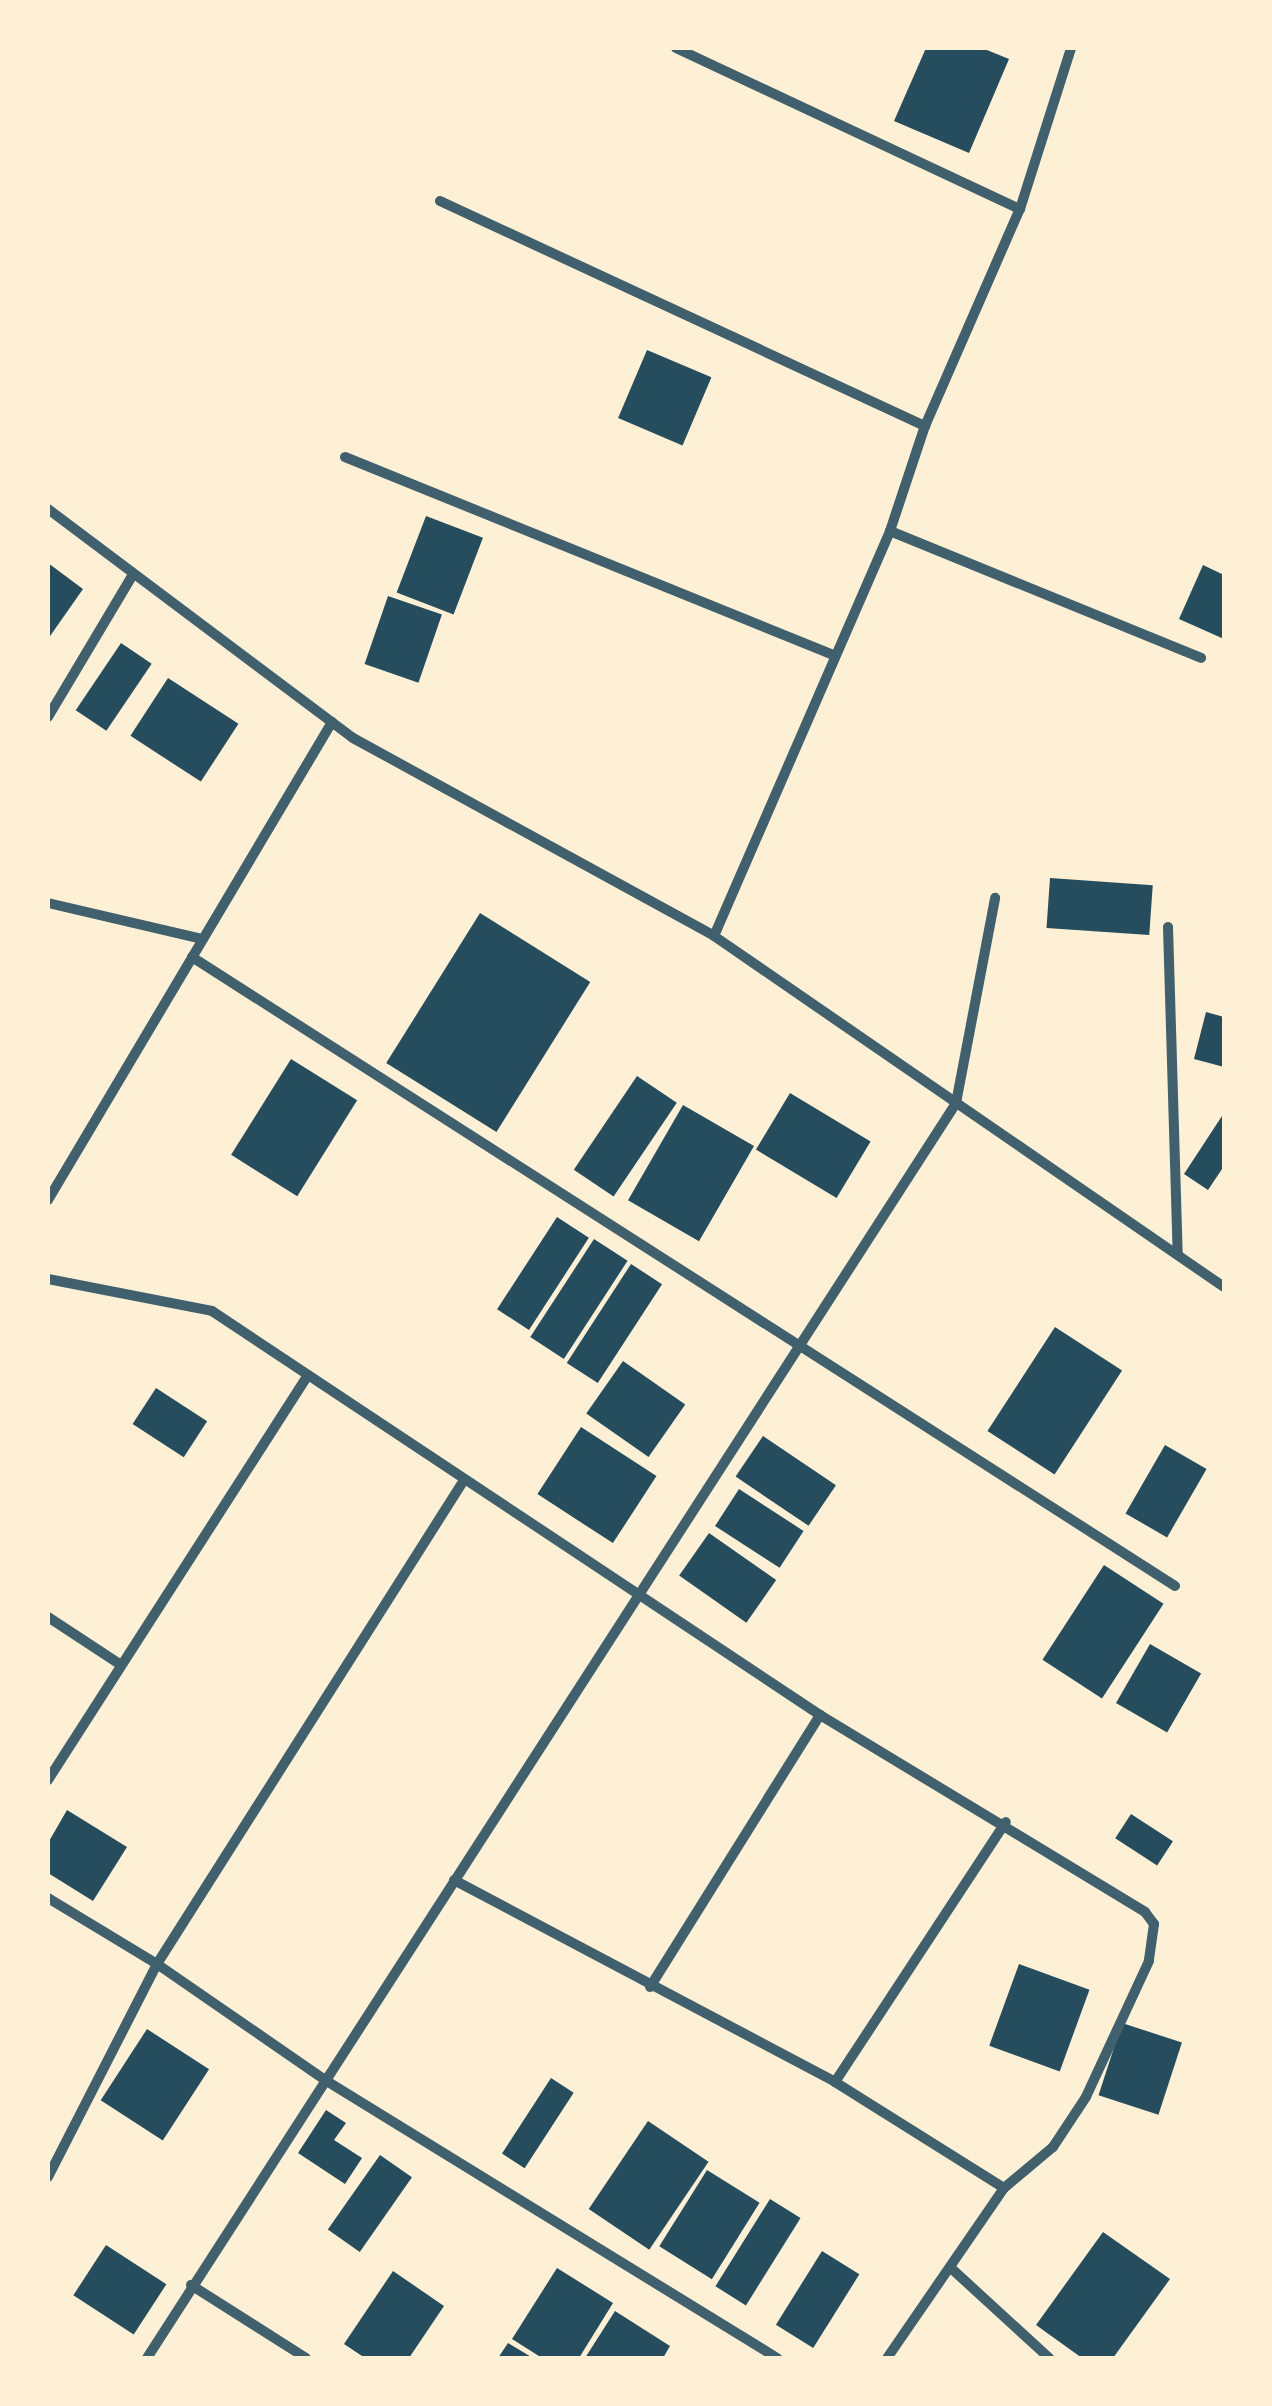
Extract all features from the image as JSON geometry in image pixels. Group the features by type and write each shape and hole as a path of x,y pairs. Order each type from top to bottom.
{"street":[{"path":"676,48 1020,209"},
{"path":"714,936 831,654 890,531 925,426 1020,209 1071,48"},
{"path":"440,201 925,426"},
{"path":"344,457 831,654"},
{"path":"48,509 132,576 332,722 714,936 1224,1287"},
{"path":"890,531 1201,658"},
{"path":"48,717 132,576"},
{"path":"48,1200 332,722"},
{"path":"48,887 51,903 203,939"},
{"path":"147,2358 190,2285 956,1103 995,898"},
{"path":"1168,927 1178,1255"},
{"path":"192,956 1175,1586"},
{"path":"48,1279 212,1311 638,1597 820,1714 1126,1896 1154,1924 1154,1945 1086,2097 1053,2147 1004,2188 952,2270 887,2358"},
{"path":"48,1780 308,1375"},
{"path":"48,2177 157,1964 464,1480"},
{"path":"48,1617 121,1665"},
{"path":"650,1987 820,1714"},
{"path":"835,2082 1006,1822"},
{"path":"454,1880 835,2082 1004,2188"},
{"path":"48,1898 157,1964 324,2080 777,2358"},
{"path":"952,2270 1049,2358"},
{"path":"190,2285 306,2358"}],"building":[{"path":"926,48 982,48 1009,59 969,153 894,121"},
{"path":"647,350 711,377 683,445 618,418"},
{"path":"426,516 483,538 454,614 397,593"},
{"path":"48,563 83,589 48,639"},
{"path":"1203,565 1224,575 1224,639 1179,619"},
{"path":"388,596 442,615 418,683 365,664"},
{"path":"121,643 152,664 106,731 76,710"},
{"path":"168,678 238,724 201,782 130,736"},
{"path":"1050,878 1153,885 1149,935 1047,928"},
{"path":"480,913 590,982 496,1132 386,1063"},
{"path":"1206,1012 1224,1017 1224,1067 1194,1059"},
{"path":"291,1059 357,1100 297,1196 231,1155"},
{"path":"637,1076 677,1103 614,1197 574,1170"},
{"path":"790,1093 871,1141 837,1198 756,1150"},
{"path":"683,1105 754,1146 699,1241 628,1200"},
{"path":"1222,1116 1224,1166 1208,1190 1184,1174"},
{"path":"557,1217 589,1238 529,1330 497,1309"},
{"path":"594,1239 628,1261 564,1359 530,1337"},
{"path":"631,1264 662,1284 598,1383 567,1363"},
{"path":"1055,1327 1122,1371 1055,1475 987,1431"},
{"path":"623,1361 685,1405 649,1457 586,1413"},
{"path":"156,1388 207,1421 184,1457 133,1424"},
{"path":"581,1427 656,1476 613,1543 537,1494"},
{"path":"763,1436 836,1485 809,1526 736,1477"},
{"path":"1165,1445 1207,1469 1167,1537 1126,1513"},
{"path":"739,1489 804,1531 780,1568 715,1526"},
{"path":"709,1533 776,1580 746,1623 679,1576"},
{"path":"1104,1565 1164,1604 1102,1698 1042,1660"},
{"path":"1150,1644 1201,1673 1167,1732 1116,1703"},
{"path":"67,1810 127,1847 93,1901 48,1873 48,1843"},
{"path":"1131,1814 1173,1841 1157,1866 1115,1838"},
{"path":"1019,1964 1089,1990 1060,2071 989,2046"},
{"path":"1122,2023 1182,2042 1158,2115 1099,2095"},
{"path":"147,2029 209,2069 163,2141 101,2100"},
{"path":"551,2078 574,2093 525,2168 502,2153"},
{"path":"326,2110 346,2123 334,2140 362,2158 345,2184 298,2153"},
{"path":"648,2121 709,2162 649,2250 589,2209"},
{"path":"380,2155 412,2177 360,2252 328,2230"},
{"path":"707,2170 760,2203 712,2279 659,2246"},
{"path":"770,2199 801,2218 746,2305 715,2286"},
{"path":"1103,2232 1170,2279 1113,2358 1082,2358 1036,2325"},
{"path":"106,2245 166,2284 134,2335 73,2295"},
{"path":"822,2251 859,2274 813,2348 776,2325"},
{"path":"557,2268 613,2303 579,2358 542,2358 512,2339"},
{"path":"393,2271 444,2306 409,2358 365,2358 344,2344"},
{"path":"615,2311 670,2346 663,2358 585,2358"},
{"path":"508,2343 533,2358 498,2358"}]}
